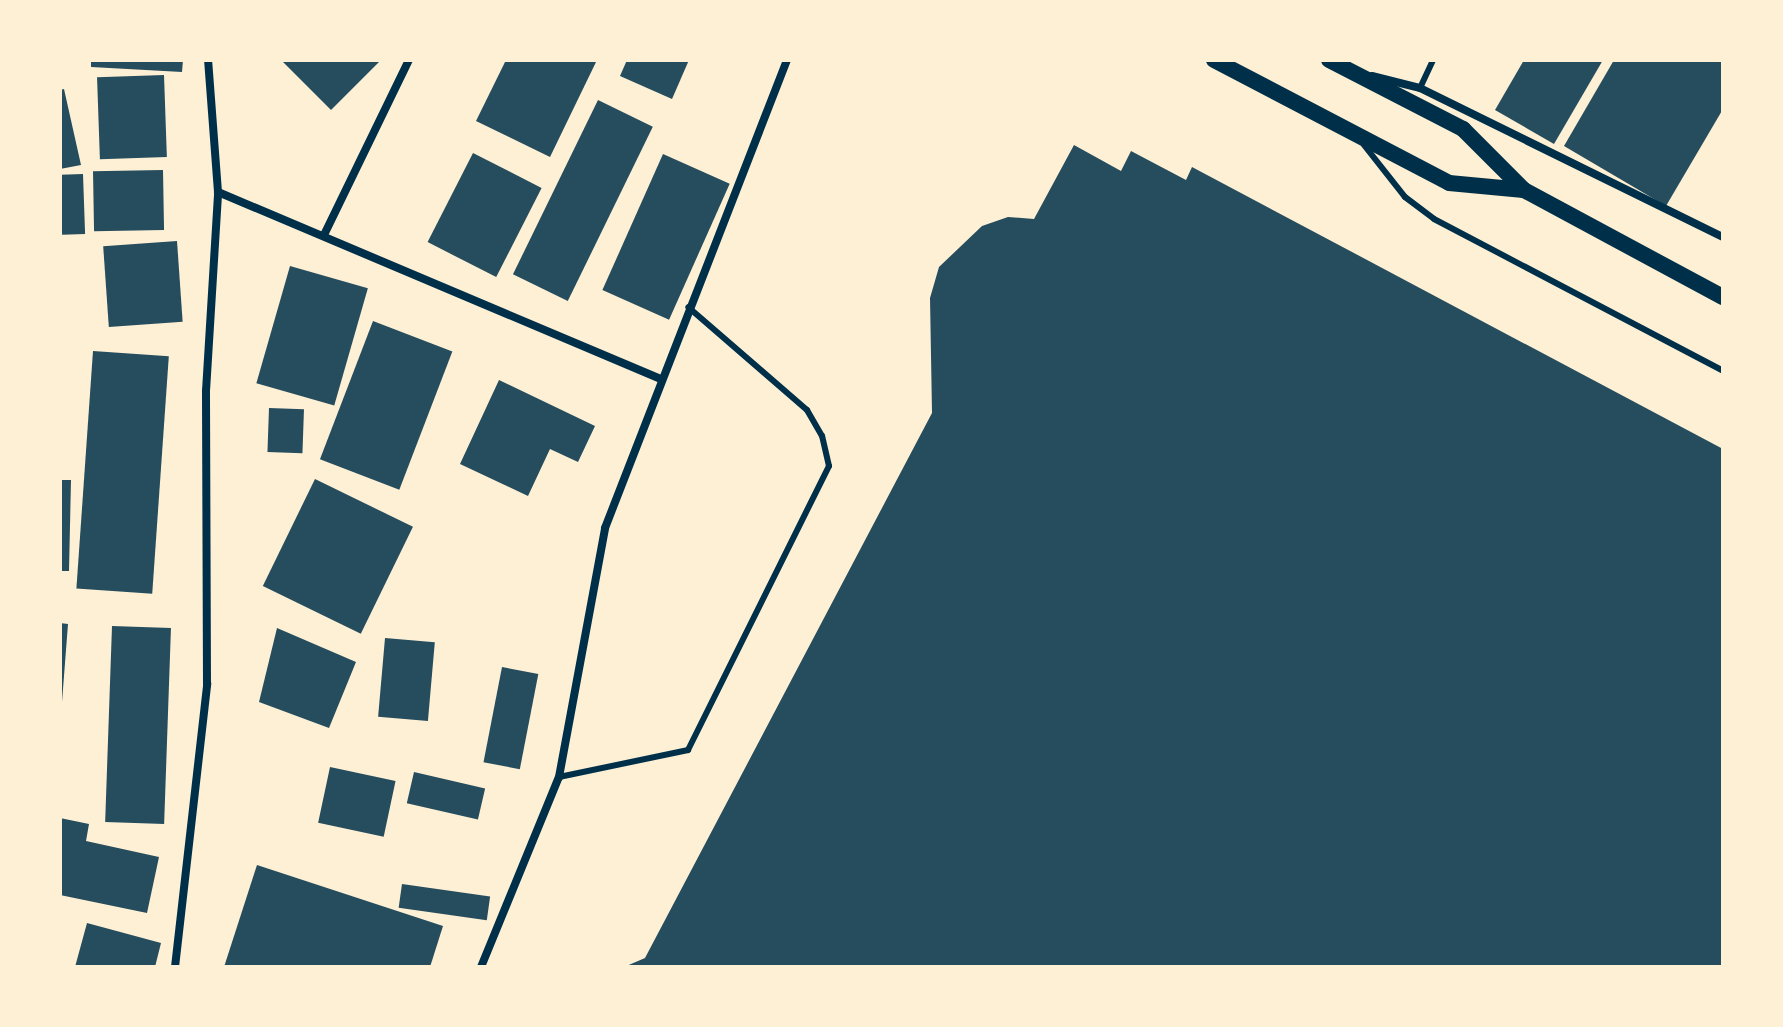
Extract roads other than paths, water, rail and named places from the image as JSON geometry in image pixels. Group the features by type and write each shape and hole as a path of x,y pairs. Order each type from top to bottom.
{"main road":[{"path":"1214,60 1449,183 1524,190"},
{"path":"1329,60 1463,129 1524,190 1723,297"}],"street":[{"path":"175,967 207,684 206,391 218,192 208,60"},
{"path":"324,235 409,60"},
{"path":"481,967 559,777 605,528 688,307 787,60"},
{"path":"1354,73 1420,88 1723,237"},
{"path":"218,192 660,379"}],"lane":[{"path":"1420,88 1433,60"},
{"path":"1351,130 1405,197 1434,219 1723,371"},
{"path":"559,777 673,755 693,743 829,466 822,436 807,410 688,307"}]}
